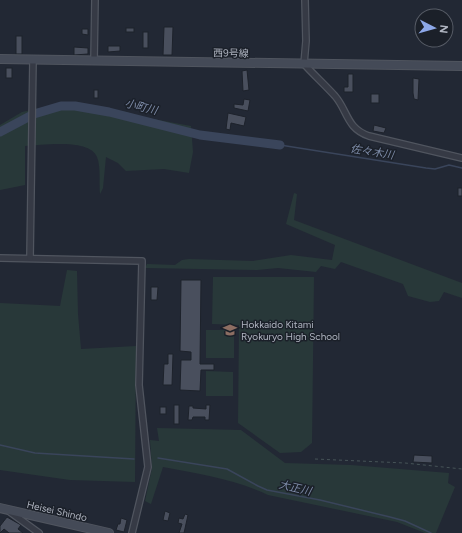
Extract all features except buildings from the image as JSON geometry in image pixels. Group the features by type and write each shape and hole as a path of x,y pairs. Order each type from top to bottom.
{"street":[{"path":"94,61 95,0"},
{"path":"305,0 306,41 304,64 336,97 348,120 363,133 369,136 462,158"},
{"name":"西9号線","path":"0,59 462,66"},
{"path":"30,258 33,60"},
{"path":"0,258 142,261 139,385 148,467 132,533"},
{"path":"4,509 39,533"},
{"name":"Heisei Shindo","path":"4,509 109,533"}],"path":[{"path":"315,459 405,463 462,469"}],"shaded area":[{"path":"62,103 127,112 137,116 191,126 193,152 189,173 164,169 126,171 118,163 106,157 103,188 100,194 99,165 97,157 93,151 85,147 65,144 25,146 25,185 0,190 0,125 22,112"},
{"path":"294,193 297,194 294,220 462,283 462,298 444,292 439,301 430,302 408,296 403,284 341,262 335,269 321,266 316,272 278,268 257,270 145,268 147,264 175,265 182,260 189,259 253,261 291,255 332,260 335,245 286,224"},
{"path":"67,270 77,271 78,314 81,349 136,346 135,482 70,480 0,470 0,303 60,306"},
{"path":"213,277 314,277 312,443 301,452 280,453 238,423 239,325 212,324"},
{"path":"206,330 234,330 234,358 206,358"},
{"path":"206,371 233,372 233,396 206,396"},
{"path":"157,428 241,430 285,463 351,465 449,473 448,483 455,487 436,533 425,533 397,522 268,495 230,481 163,467 151,504 145,501 152,468 150,440 159,441"}],"waterway":[{"name":"小町川","path":"0,132 34,114 61,106 75,106 109,112 200,135 280,145"},
{"name":"佐々木川","path":"280,145 426,168 435,169 449,165 462,168"},
{"name":"大正川","path":"0,445 35,453 134,459"},
{"name":"大正川","path":"158,458 227,469 267,490 320,500 390,517 405,521 431,533"}],"place":[{"name":"Hokkaido Kitami Ryokuryo High School","path":"230,330"}]}
